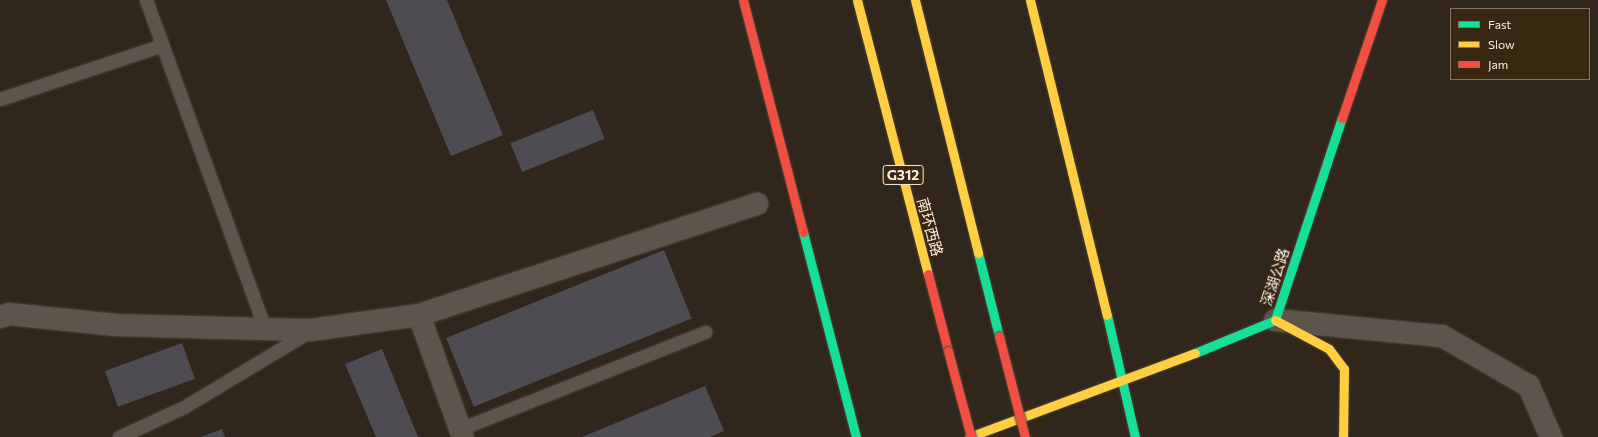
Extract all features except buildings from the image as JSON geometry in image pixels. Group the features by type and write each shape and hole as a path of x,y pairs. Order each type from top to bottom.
{"main road":[{"path":"743,0 856,437"},
{"name":"南环西路","path":"857,0 970,437"},
{"path":"915,0 1025,437"},
{"path":"1030,0 1124,379 1135,437"},
{"name":"深湖公路","path":"970,437 1197,352 1275,320 1382,0"},
{"path":"1275,320 1329,349 1344,369 1344,437"}],"street":[{"path":"0,317 9,314 115,325 311,330 419,314 757,204"},
{"path":"419,314 461,433"},
{"path":"1275,320 1442,336 1529,386 1551,437"}],"lane":[{"path":"146,0 265,329"},
{"path":"0,99 162,45"},
{"path":"119,437 184,407 311,330"},
{"path":"461,433 705,332"}],"traffic: fast":[{"path":"1195,353 1275,320 1342,118"},
{"path":"803,232 856,437"},
{"path":"978,253 999,336"},
{"path":"1107,315 1135,437"}],"traffic: slow":[{"path":"857,0 928,274"},
{"path":"915,0 978,253"},
{"path":"1030,0 1107,315"},
{"path":"1275,320 1329,349 1344,369 1343,437"},
{"path":"969,437 1195,353"}],"traffic: jam":[{"path":"743,0 803,232"},
{"path":"1342,118 1382,0"},
{"path":"928,274 948,351"},
{"path":"999,336 1025,437"},
{"path":"948,351 971,437"}]}
